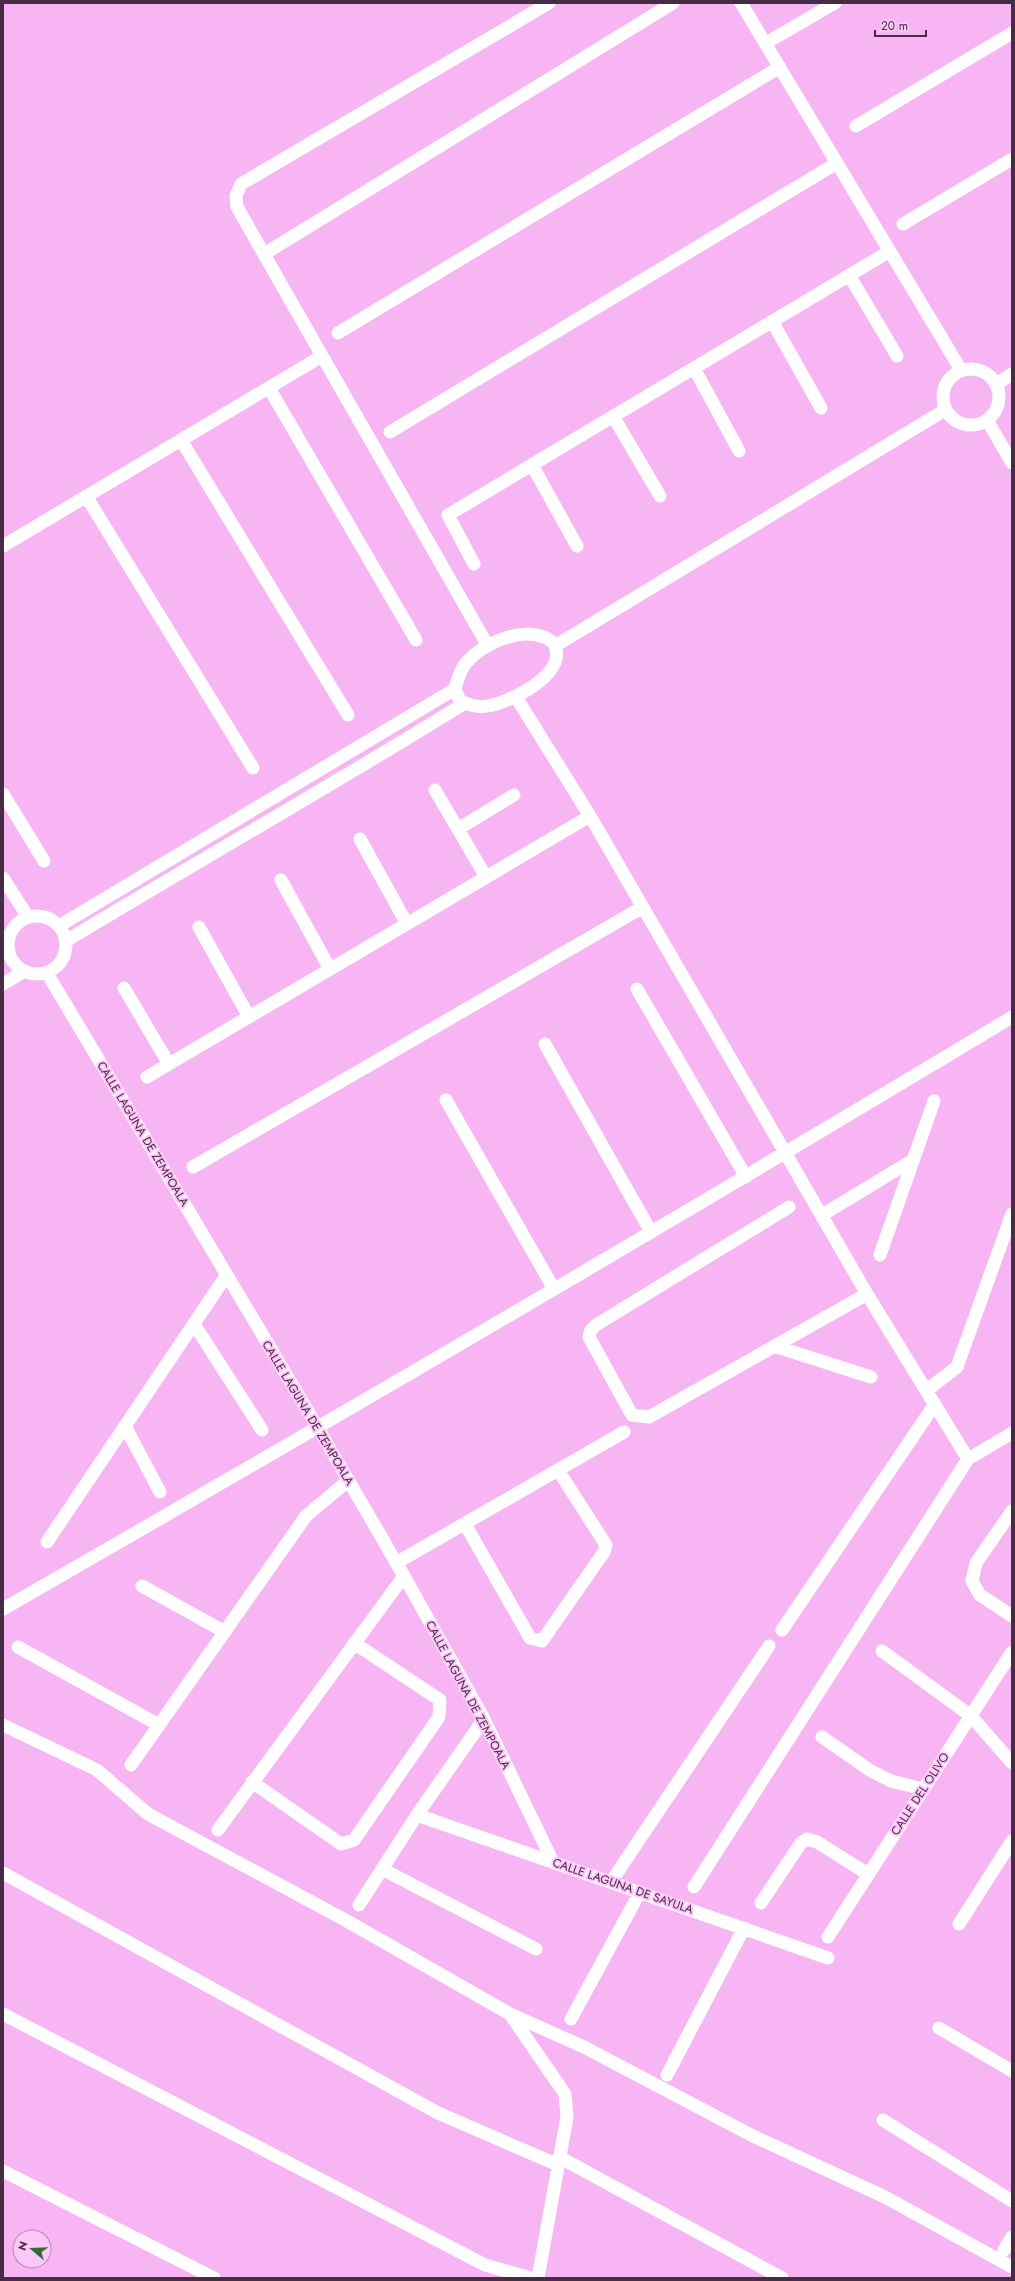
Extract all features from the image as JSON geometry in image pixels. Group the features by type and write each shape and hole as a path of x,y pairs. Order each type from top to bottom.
{"street":[{"path":"488,646 237,208 236,196 241,184 549,3"},
{"path":"264,254 673,3"},
{"path":"742,3 961,370"},
{"path":"766,43 834,3"},
{"path":"856,126 1012,33"},
{"path":"338,333 780,67"},
{"path":"903,224 1012,159"},
{"path":"390,432 837,163"},
{"path":"474,564 448,515 890,251"},
{"path":"850,275 897,356"},
{"path":"772,321 820,408"},
{"path":"3,546 322,356"},
{"path":"694,368 739,450"},
{"path":"978,369 988,375 996,384 999,400 993,415 987,420 972,426 964,425 950,417 945,410 942,394 944,386 948,379 961,370 978,369"},
{"path":"996,384 1012,374"},
{"path":"269,388 416,640"},
{"path":"555,646 945,410"},
{"path":"613,416 660,496"},
{"path":"987,420 1012,463"},
{"path":"181,440 348,715"},
{"path":"532,465 577,546"},
{"path":"86,496 253,768"},
{"path":"525,633 538,634 551,640 555,646 556,653 554,665 541,680 516,698 485,707 460,701 455,689 458,678 465,665 488,646 511,636 525,633"},
{"path":"59,926 455,689"},
{"path":"516,698 590,816 867,1294 968,1459"},
{"path":"66,941 194,864 370,762 465,703"},
{"path":"435,790 486,877"},
{"path":"3,794 44,861"},
{"path":"458,829 514,795"},
{"path":"146,1077 590,816"},
{"path":"360,839 407,924"},
{"path":"3,878 28,917"},
{"path":"281,880 330,969"},
{"path":"193,1167 643,907"},
{"path":"28,917 45,917 59,926 66,941 64,958 57,967 47,972 36,974 25,971 13,960 6,945 11,932 18,923 28,917"},
{"path":"199,927 249,1017"},
{"path":"3,984 25,971"},
{"name":"CALLE LAGUNA DE ZEMPOALA","path":"47,972 226,1276 349,1480 404,1576 484,1719 553,1862"},
{"path":"124,988 169,1064"},
{"path":"637,989 746,1177"},
{"path":"3,1609 318,1428 746,1177 1012,1017"},
{"path":"545,1044 651,1232"},
{"path":"446,1100 554,1289"},
{"path":"880,1255 934,1101"},
{"path":"822,1215 913,1160"},
{"path":"789,1207 596,1325 591,1330 589,1337 632,1415 642,1418 650,1417 867,1294"},
{"path":"927,1390 957,1366 1012,1214"},
{"path":"47,1542 226,1276"},
{"path":"194,1324 262,1430"},
{"path":"774,1346 871,1377"},
{"path":"782,1630 935,1404"},
{"path":"125,1426 160,1492"},
{"path":"396,1563 624,1432"},
{"path":"694,1887 968,1459 1012,1433"},
{"path":"465,1524 530,1638 542,1641 604,1552 606,1545 558,1470"},
{"path":"131,1765 306,1516 349,1480"},
{"path":"1012,1511 976,1563 972,1581 980,1595 1012,1616"},
{"path":"218,1830 404,1576"},
{"path":"142,1586 224,1632"},
{"path":"252,1782 341,1844 354,1840 439,1717 441,1709 440,1700 354,1643"},
{"path":"611,1882 769,1646"},
{"path":"18,1647 159,1725"},
{"path":"882,1651 971,1716 1012,1763"},
{"name":"CALLE DEL OLIVO","path":"828,1937 1012,1652"},
{"path":"359,1905 417,1815 484,1719"},
{"path":"3,1725 97,1770 148,1814 347,1921 510,2014 584,2047 753,2136 886,2197 1012,2267"},
{"path":"822,1737 871,1771 891,1781 923,1789"},
{"name":"CALLE LAGUNA DE SAYULA","path":"417,1815 828,1958"},
{"path":"761,1903 801,1843 807,1839 817,1842 868,1874"},
{"path":"959,1924 1012,1841"},
{"path":"382,1869 536,1949"},
{"path":"3,1873 438,2113 558,2161 782,2278"},
{"path":"571,2019 640,1892"},
{"path":"667,2075 744,1928"},
{"path":"3,2014 485,2265 531,2278"},
{"path":"510,2014 565,2094 567,2117 538,2278"},
{"path":"939,2028 1012,2071"},
{"path":"883,2120 1012,2201"},
{"path":"3,2171 214,2278"},
{"path":"1004,2250 1012,2237"}]}
